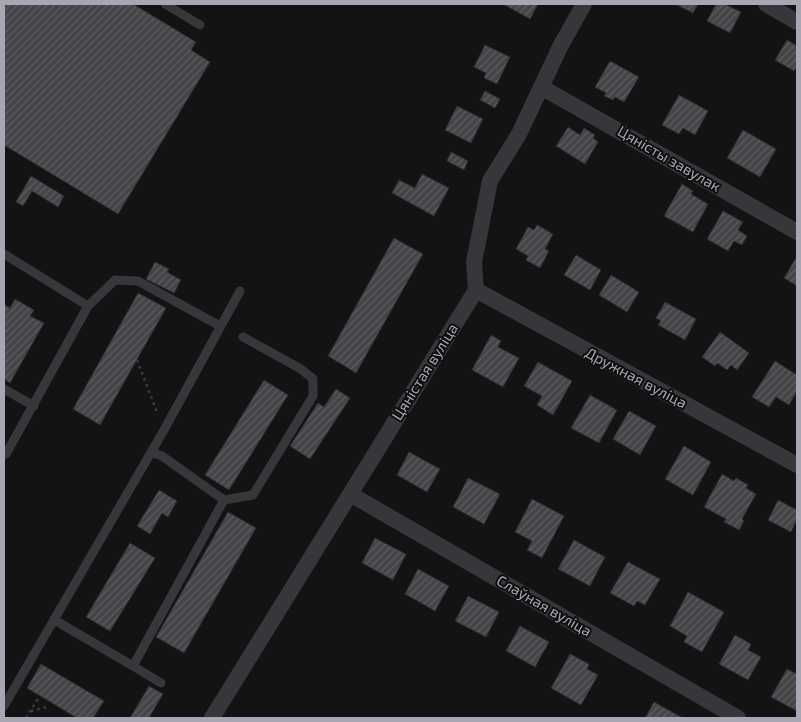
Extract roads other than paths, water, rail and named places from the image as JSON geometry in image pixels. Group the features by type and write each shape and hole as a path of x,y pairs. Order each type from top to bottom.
{"street":[{"path":"476,290 474,262 490,181 519,134 561,45 584,4"},
{"path":"766,4 797,22"},
{"name":"Цяністы завулак","path":"541,87 797,232"},
{"name":"Дружная вуліца","path":"476,290 797,465"},
{"name":"Цяністая вуліца","path":"212,718 476,290"},
{"name":"Слаўная вуліца","path":"350,494 738,718"}],"lane":[{"path":"165,4 200,25"},
{"path":"4,254 88,306"},
{"path":"4,455 34,406 88,306 115,280 138,281 220,326"},
{"path":"4,706 152,452 240,291"},
{"path":"152,452 162,456 224,500 253,495 313,396 313,379 301,369 244,337"},
{"path":"4,389 34,406"},
{"path":"133,666 224,500"},
{"path":"54,618 161,683"}]}
